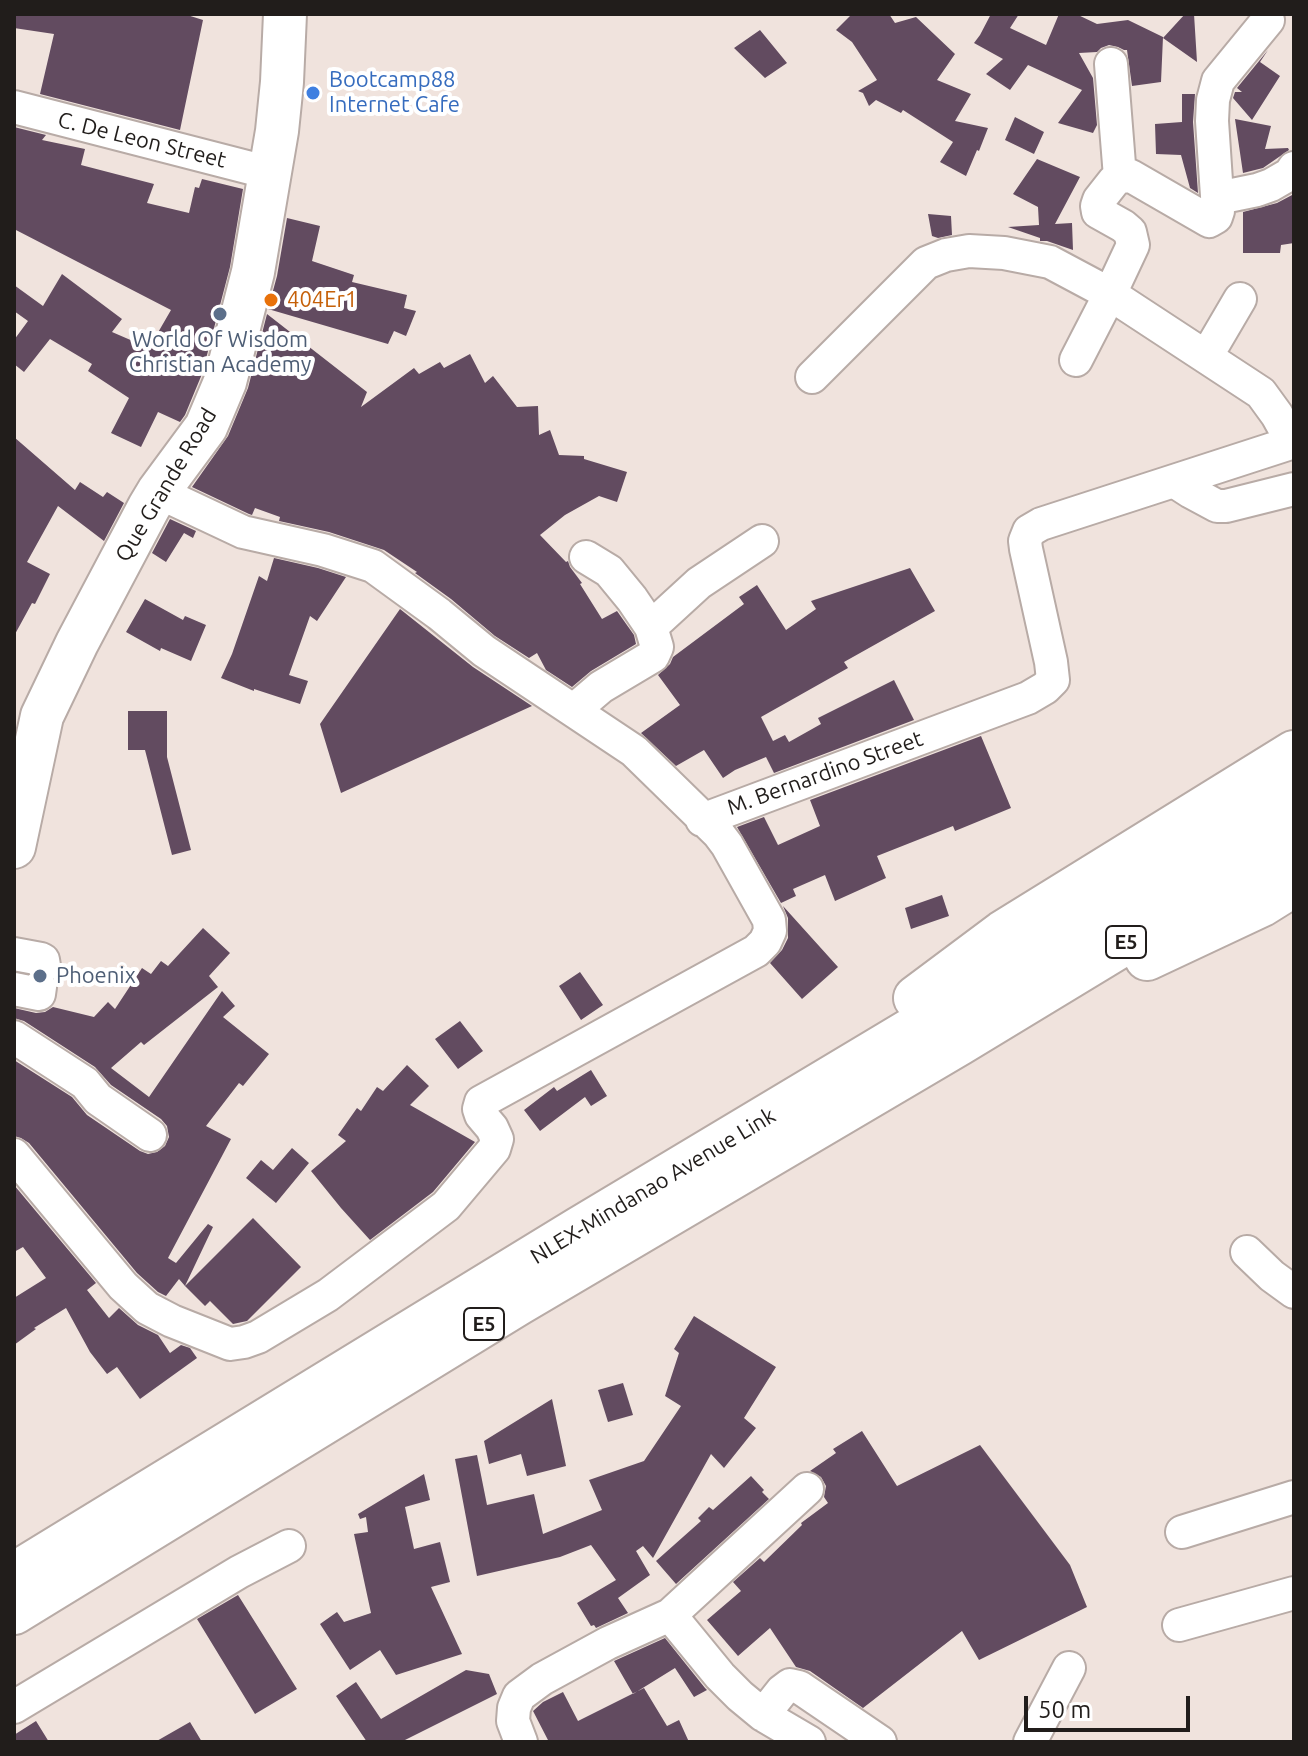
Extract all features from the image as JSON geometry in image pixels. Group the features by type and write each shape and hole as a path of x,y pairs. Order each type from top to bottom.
{"highway":[{"path":"712,1151 1003,933 1292,754"},
{"name":"NLEX-Mindanao Avenue Link","path":"14,1575 578,1230 1294,801"},
{"name":"NLEX-Mindanao Avenue Link","path":"14,1612 518,1303 959,1043 1294,840"},
{"path":"959,1043 1262,904 1294,884"}],"main road":[{"name":"Que Grande Road","path":"14,847 28,717 91,616 158,492 206,427 225,382 253,272 270,173 282,82 285,14"}],"street":[{"path":"1076,360 1133,245 1130,232 1098,212 1097,206 1108,186 1120,177 1131,176 1209,221 1216,217 1218,198 1212,121 1218,81 1272,21"},
{"path":"1111,64 1120,177"},
{"name":"C. De Leon Street","path":"14,107 270,173"},
{"path":"1218,198 1271,185 1290,174 1294,168"},
{"path":"812,377 926,263 969,251 1004,253 1050,262 1110,294 1261,393 1293,442"},
{"path":"1206,357 1240,299"},
{"name":"M. Bernardino Street","path":"158,492 243,532 323,550 373,566 484,651 634,751 702,820 1028,698 1045,688 1053,680 1026,549 1029,531 1041,524 1293,442"},
{"path":"1174,481 1217,506 1294,489"},
{"path":"651,627 699,583 762,541"},
{"path":"574,710 601,687 653,656 657,647 651,627 632,599 609,571 586,557"},
{"path":"14,1155 123,1286 147,1308 230,1344 258,1337 328,1295 446,1206 494,1149 497,1139 481,1115 481,1102 756,951 765,942 770,931 769,920 727,845 702,820"},
{"path":"14,954 43,960 33,981"},
{"path":"14,1037 85,1083 98,1099 150,1135"},
{"path":"1247,1252 1294,1292"},
{"path":"521,1742 513,1721 519,1696 542,1679 608,1643 670,1615 807,1489"},
{"path":"1182,1532 1294,1497"},
{"path":"14,1707 239,1572 289,1546"},
{"path":"1179,1625 1294,1593"},
{"path":"670,1615 720,1676 784,1733"},
{"path":"1030,1742 1069,1668"},
{"path":"784,1733 782,1691 790,1685 799,1687 880,1742"}],"building":[{"path":"14,14 184,14 203,20 180,130 40,94 54,34 14,28"},
{"path":"852,14 889,14 895,23 916,17 955,54 937,80 971,94 955,121 988,128 966,176 940,162 953,142 903,110 901,113 876,100 869,106 863,93 858,91 877,80 852,42 836,30"},
{"path":"991,14 1019,14 1010,28 1046,45 1059,14 1076,14 1097,24 1128,20 1163,37 1161,82 1132,86 1127,50 1109,45 1097,52 1079,53 1093,78 1097,125 1093,133 1058,123 1082,90 1028,65 1010,90 986,74 1003,59 974,43"},
{"path":"1185,14 1194,14 1197,62 1163,38"},
{"path":"760,30 787,63 765,78 734,48"},
{"path":"1268,50 1260,62 1280,76 1252,120 1233,98 1235,92 1242,92 1237,88"},
{"path":"1182,94 1195,94 1193,122 1198,193 1190,188 1181,155 1156,154 1155,124 1182,122"},
{"path":"1015,117 1044,132 1034,154 1005,140"},
{"path":"1235,119 1271,126 1265,149 1289,150 1263,168 1243,173"},
{"path":"14,127 46,135 42,140 85,149 81,165 154,184 147,203 189,213 195,187 199,188 202,179 243,189 230,267 202,374 180,422 158,412 141,447 111,433 129,398 88,371 92,364 50,339 24,372 14,364 14,340 28,321 14,311 14,285 43,306 62,274 122,319 112,332 149,348 171,310 14,229"},
{"path":"1037,159 1080,177 1055,224 1072,223 1073,250 1040,241 1040,238 1008,227 1039,225 1038,207 1013,194"},
{"path":"1294,194 1294,243 1281,245 1280,253 1243,253 1243,212 1277,203"},
{"path":"928,214 951,216 952,235 932,236"},
{"path":"287,218 320,226 312,261 354,275 352,282 407,295 404,308 416,311 406,336 394,331 388,344 268,309"},
{"path":"267,314 367,392 361,407 414,368 419,374 440,362 444,368 470,354 485,383 493,376 517,407 538,406 539,435 550,430 559,455 584,456 584,459 627,472 617,502 599,496 565,515 540,535 568,561 602,619 617,611 634,635 636,644 591,671 572,687 546,670 537,653 529,658 495,636 417,572 384,550 329,532 279,521 280,517 255,508 252,515 192,487 228,436 248,388"},
{"path":"14,437 75,490 80,482 103,497 107,492 124,503 104,541 58,506 27,562 50,574 14,636"},
{"path":"170,519 196,531 193,538 184,533 166,562 152,553"},
{"path":"274,558 346,577 317,621 310,616 289,675 308,681 300,704 221,678 259,576 267,581"},
{"path":"910,568 935,611 844,662 848,668 761,717 773,741 785,735 789,742 821,724 818,718 894,680 914,720 774,773 766,757 723,778 704,750 676,766 641,733 680,705 658,675 673,657 744,604 739,597 757,585 786,630 816,609 811,601"},
{"path":"145,599 183,620 185,616 206,625 191,661 161,648 160,651 126,632"},
{"path":"400,609 473,667 532,706 341,793 320,724"},
{"path":"128,711 167,711 167,757 191,850 172,855 145,750 128,750"},
{"path":"981,736 1011,808 955,831 953,826 877,856 886,878 835,901 825,875 793,889 796,896 781,903 737,827 764,817 778,845 820,826 810,800"},
{"path":"942,895 949,916 911,929 905,908"},
{"path":"783,906 838,967 802,999 770,963 788,938 788,918"},
{"path":"203,928 230,953 209,976 218,987 144,1045 141,1042 111,1068 149,1097 222,991 235,1006 223,1017 269,1054 243,1086 239,1083 206,1126 231,1139 168,1258 176,1263 208,1224 213,1227 185,1286 179,1279 166,1296 137,1273 29,1143 14,1136 14,1060 72,1097 87,1115 140,1151 148,1154 165,1146 169,1137 167,1126 111,1085 95,1067 24,1021 14,1018 14,1008 36,1013 53,1007 94,1017 108,1002 115,1009 142,968 151,974 161,961 168,966"},
{"path":"580,972 603,1005 581,1020 559,986"},
{"path":"460,1021 483,1051 458,1069 435,1039"},
{"path":"407,1065 429,1086 410,1105 475,1142 433,1192 370,1240 311,1171 346,1141 338,1135 357,1108 361,1111 377,1087 383,1091"},
{"path":"591,1070 607,1096 591,1106 585,1097 540,1131 524,1110 554,1087 557,1091"},
{"path":"292,1148 309,1163 276,1203 246,1178 261,1160 273,1170"},
{"path":"14,1185 96,1283 87,1290 109,1318 119,1308 138,1325 158,1335 170,1353 181,1345 190,1348 197,1358 140,1399 117,1367 107,1374 90,1352 66,1308 14,1345 14,1298 46,1278 23,1247 14,1252"},
{"path":"253,1218 301,1267 247,1321 233,1324 210,1301 205,1306 185,1286"},
{"path":"694,1316 776,1367 744,1418 756,1428 724,1468 711,1454 653,1558 643,1546 636,1551 650,1575 618,1598 628,1613 596,1628 591,1626 577,1603 616,1580 591,1545 560,1557 477,1576 455,1459 477,1455 487,1505 534,1494 543,1534 602,1510 589,1480 644,1461 681,1406 665,1396 679,1353 674,1349"},
{"path":"623,1383 633,1415 608,1422 598,1390"},
{"path":"552,1399 566,1466 527,1476 521,1454 489,1464 484,1441"},
{"path":"862,1431 897,1486 980,1445 1070,1565 1087,1607 979,1660 962,1631 863,1708 810,1671 796,1667 770,1628 738,1656 707,1620 741,1591 733,1582 760,1558 764,1562 801,1523 828,1503 824,1497 826,1486 821,1477 810,1471 836,1453 833,1449"},
{"path":"424,1474 430,1500 405,1507 414,1549 440,1542 450,1582 431,1587 462,1654 396,1675 380,1650 350,1670 320,1624 337,1612 344,1622 371,1613 354,1534 368,1532 366,1517 360,1519 358,1514"},
{"path":"751,1476 769,1499 676,1584 656,1561 701,1521 698,1518 709,1507 713,1510"},
{"path":"238,1595 297,1689 255,1714 197,1619"},
{"path":"665,1638 707,1690 694,1697 675,1668 633,1694 614,1661"},
{"path":"466,1670 489,1674 497,1694 401,1742 367,1742 336,1696 356,1682 381,1719"},
{"path":"644,1688 667,1726 679,1720 689,1742 549,1742 533,1711 563,1692 578,1721"},
{"path":"36,1721 49,1742 14,1742 14,1735"},
{"path":"190,1722 202,1742 155,1742"}],"place":[{"name":"Bootcamp88 Internet Cafe","path":"313,93"},
{"name":"404Er1","path":"271,300"},
{"name":"World Of Wisdom Christian Academy","path":"220,314"},
{"name":"Phoenix","path":"40,976"}]}
